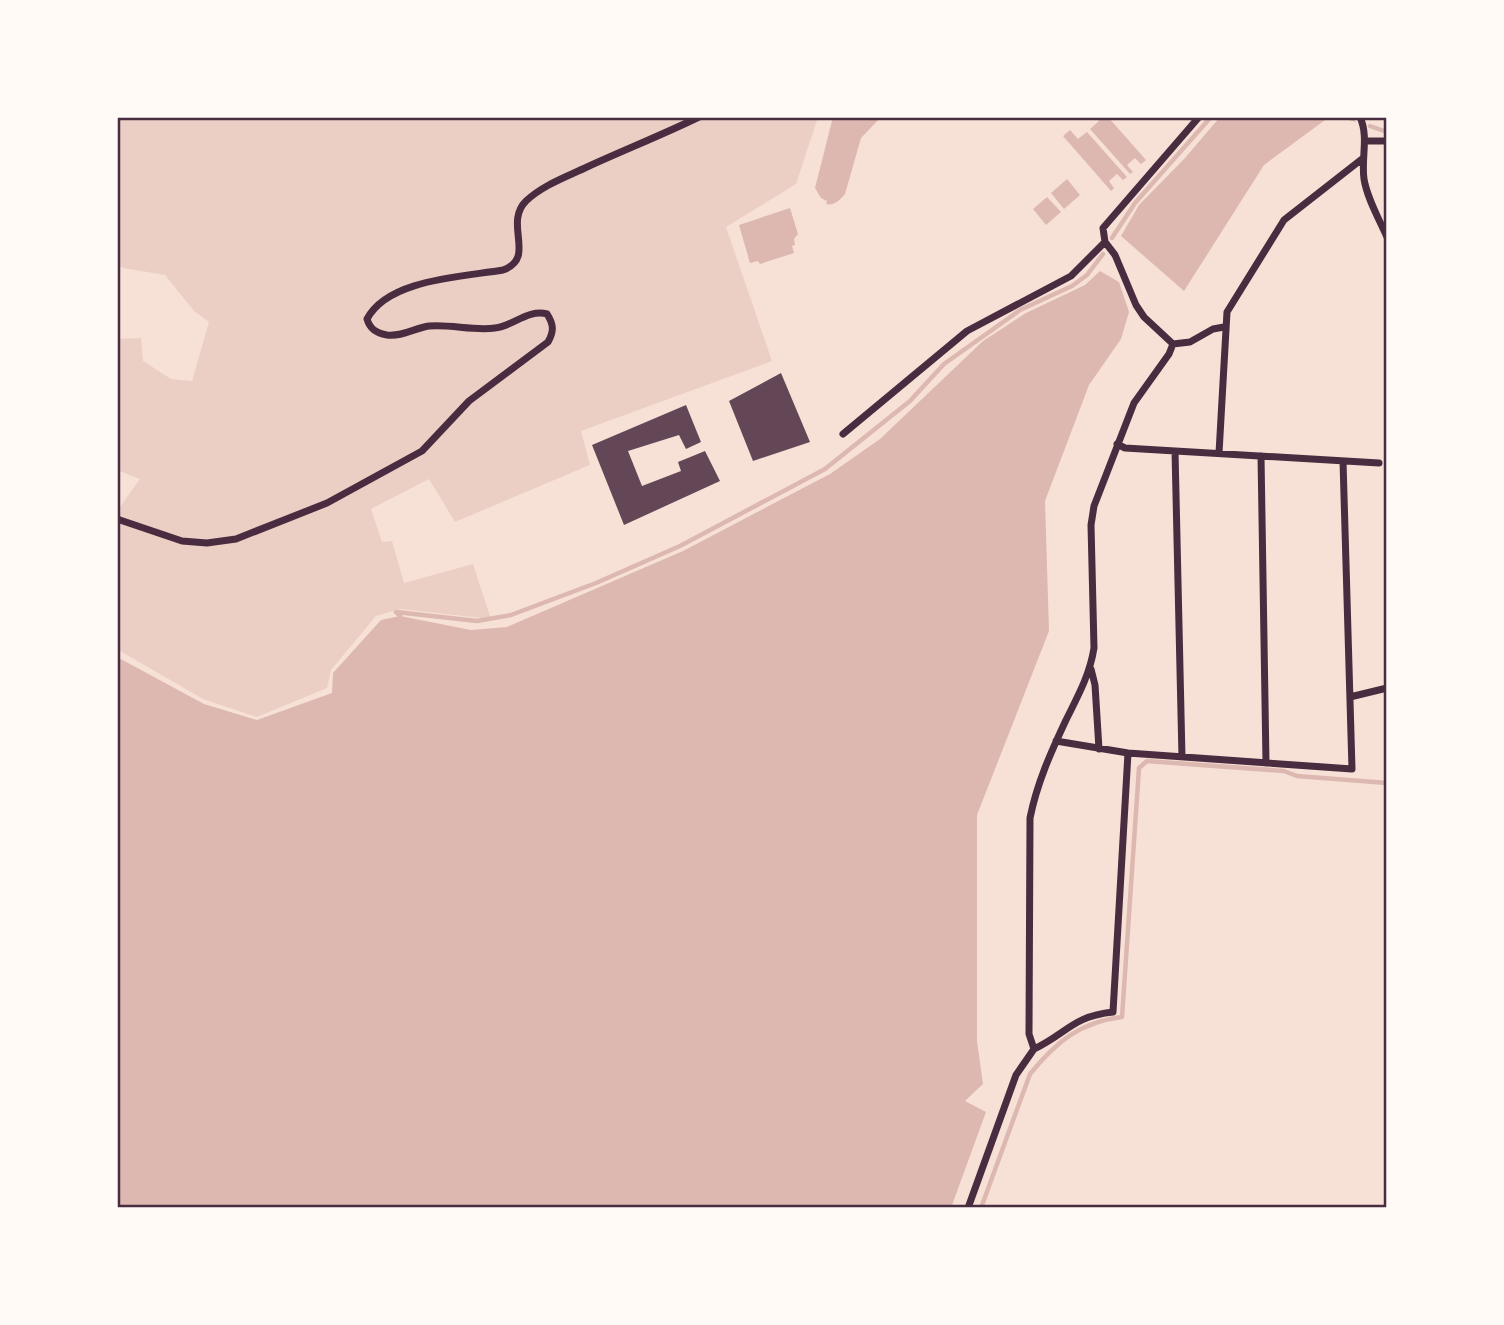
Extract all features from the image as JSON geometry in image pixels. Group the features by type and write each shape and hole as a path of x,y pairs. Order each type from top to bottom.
{"street":[{"path":"117,519 182,541 208,543 236,539 327,503 422,451 469,401 548,342 554,328 552,322 547,314 536,313 495,328 426,327 387,335 374,331 369,325 367,319 372,309 382,300 411,285 513,267 520,250 517,215 525,202 554,183 699,117"},
{"path":"1199,117 1103,228 1105,242 1115,255 1144,317 1173,344 1190,342 1213,329 1224,327"},
{"path":"1360,117 1365,141 1362,159 1364,183 1387,237"},
{"path":"1365,141 1387,141"},
{"path":"1219,453 1224,327 1227,312 1284,220 1362,159"},
{"path":"843,434 967,331 1071,276 1105,242"},
{"path":"1034,1049 1029,1034 1030,818 1035,792 1091,668 1094,648 1091,525 1094,506 1134,402 1173,344"},
{"path":"1117,444 1125,448 1379,463"},
{"path":"1175,451 1182,757"},
{"path":"1261,456 1266,763"},
{"path":"1056,741 1128,753 1352,769 1343,461"},
{"path":"1091,668 1095,685 1099,749"},
{"path":"1350,697 1387,688"},
{"path":"968,1208 1016,1075 1034,1049 1079,1020 1113,1012 1128,753"}],"shaded area":[{"path":"117,117 818,117 796,184 726,227 772,361 581,431 590,465 455,522 429,479 371,509 382,542 392,541 404,583 473,564 491,619 400,609 376,616 331,670 327,688 257,717 203,699 117,647 117,511 140,479 117,470 117,339 141,338 143,361 171,379 192,381 209,322 194,311 165,275 117,265"},
{"path":"833,117 881,117 861,138 845,194 837,202 826,204 827,201 821,198 815,188"},
{"path":"1097,117 1108,117 1146,160 1141,164 1135,158 1127,165 1133,172 1130,174 1090,129 1099,121"},
{"path":"1220,117 1337,117 1325,120 1264,165 1184,291 1121,236 1139,205"},
{"path":"1337,117 1353,117 1356,122"},
{"path":"1070,130 1078,139 1087,132 1127,177 1123,180 1117,174 1109,181 1114,188 1111,191 1063,136"},
{"path":"1067,179 1080,195 1064,209 1051,193"},
{"path":"1047,197 1061,212 1046,225 1033,209"},
{"path":"790,208 798,234 794,239 795,245 792,246 794,253 760,264 758,261 750,263 739,225"},
{"path":"1100,271 1119,282 1129,312 1121,339 1089,385 1045,501 1049,631 977,815 977,1041 983,1084 965,1101 986,1112 951,1208 117,1208 117,657 204,704 257,720 332,693 333,673 381,620 400,616 471,630 507,627 683,551 830,474 880,439 983,341 1026,313 1085,285"}],"building":[{"path":"781,373 810,442 753,461 729,401"},
{"path":"686,405 701,442 686,449 679,435 628,451 642,486 681,471 678,462 705,451 720,481 624,525 592,445"}],"waterway":[{"path":"1112,238 1135,203 1211,117"},
{"path":"1370,126 1387,132"},
{"path":"400,616 396,612 477,621 511,615 596,583 680,546 825,469 910,401 944,364 1020,310 1072,286 1087,275 1103,254"},
{"path":"981,1208 1030,1074 1049,1052 1070,1035 1094,1024 1122,1017 1139,768 1147,761 1284,771 1297,776 1387,783"}]}
